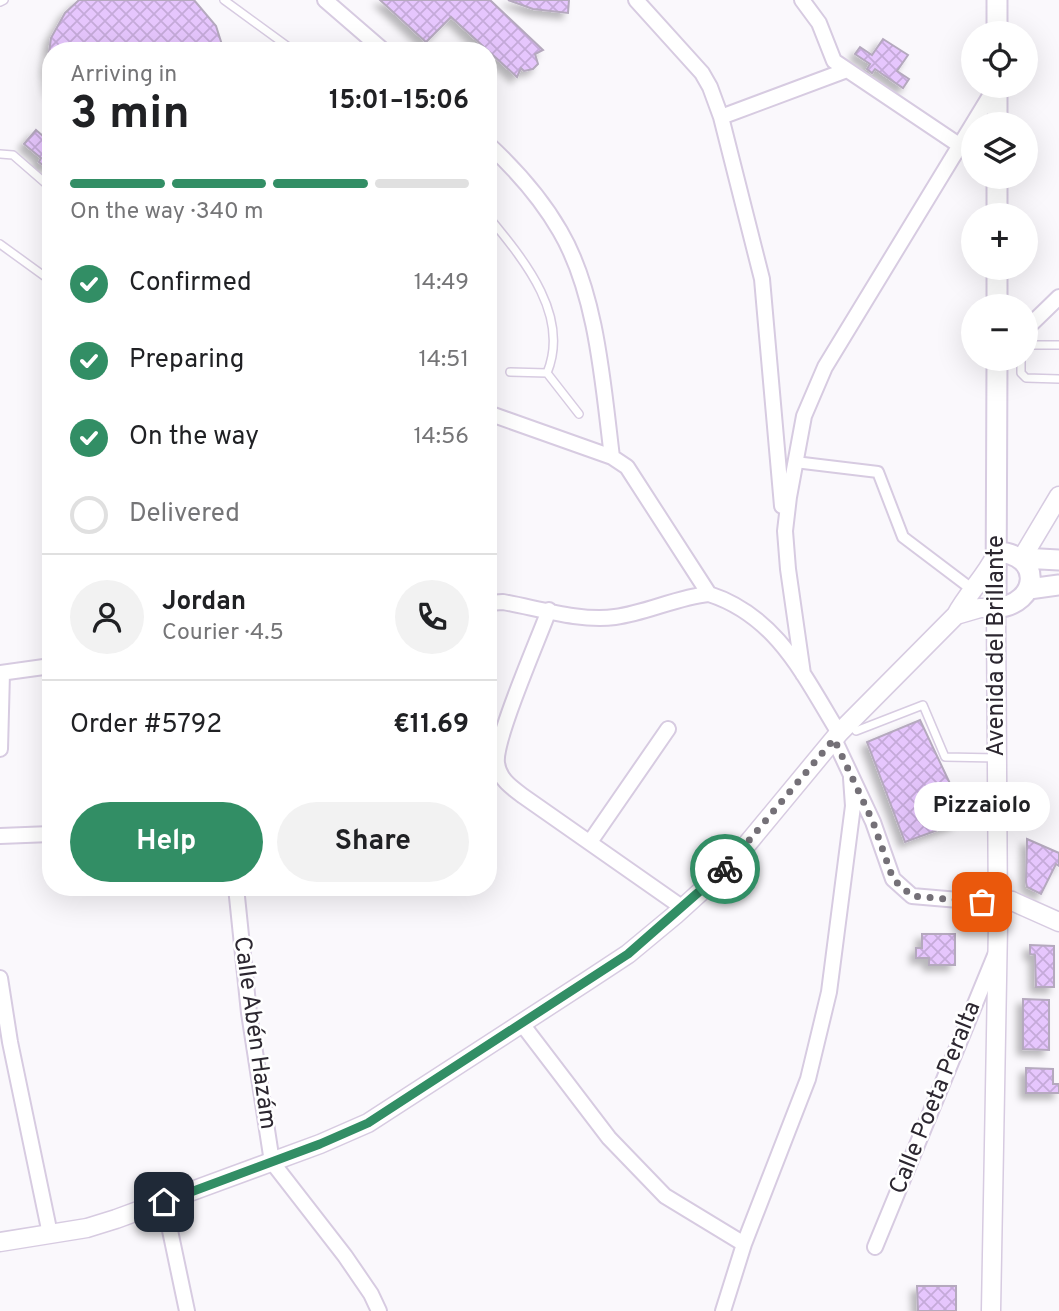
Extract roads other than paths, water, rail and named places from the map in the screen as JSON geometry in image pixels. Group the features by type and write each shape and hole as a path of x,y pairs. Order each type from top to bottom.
{"main road":[{"path":"997,0 997,21"},
{"name":"Avenida del Brillante","path":"996,608 997,371"},
{"path":"998,552 1011,552 1022,558 1059,560"},
{"path":"996,608 1011,607 1022,599 1029,589 1031,573 1022,558"},
{"path":"1029,589 1059,585"}],"street":[{"path":"325,0 374,42"},
{"path":"636,0 702,73 710,87 721,117 762,279 785,531 803,674"},
{"path":"802,0 818,23 834,61 959,145"},
{"path":"721,117 847,70"},
{"path":"785,531 800,434 812,392 989,98"},
{"path":"497,153 535,193 561,233 577,270 594,333 612,457"},
{"path":"1038,317 1059,297"},
{"path":"497,416 612,457 627,467 709,594"},
{"path":"776,434 800,434"},
{"path":"795,462 878,472 904,537 973,590"},
{"path":"1022,558 1059,496"},
{"path":"0,1242 87,1228 272,1162 368,1123 628,954 729,866 841,731 956,615 986,575 998,552"},
{"path":"497,602 599,618 615,617 696,595 709,594 727,599 750,612 780,640 841,731 851,778 853,806 829,992 808,1079 744,1244 723,1311"},
{"path":"956,615 980,608 996,608"},
{"name":"Avenida del Brillante","path":"991,1311 998,948 996,608"},
{"path":"550,610 501,738 497,763 501,776 507,783 683,908"},
{"path":"0,749 1,673 42,667"},
{"path":"590,842 668,730"},
{"path":"851,778 873,822 893,879 912,896 982,902 998,899 1012,901 1059,922"},
{"path":"0,836 42,835"},
{"name":"Calle Abén Hazám","path":"237,896 249,1013 272,1162 345,1256 371,1294 379,1311"},
{"name":"Calle Poeta Peralta","path":"875,1247 998,948"},
{"path":"0,978 5,1041 50,1234"},
{"path":"522,1024 609,1138 666,1196 744,1244"},
{"path":"164,1202 187,1311"}],"lane":[{"path":"224,0 282,42"},
{"path":"0,154 12,155 42,180"},
{"path":"497,228 518,255 549,310 555,347 547,373"},
{"path":"0,244 42,274"},
{"path":"1038,345 1059,345"},
{"path":"1021,371 1026,377 1059,379"},
{"path":"510,372 547,373"},
{"path":"547,373 579,414"},
{"path":"841,731 856,731 923,705 945,757 997,758"}],"place":[{"name":"Pizzaiolo","path":"982,902"}]}
